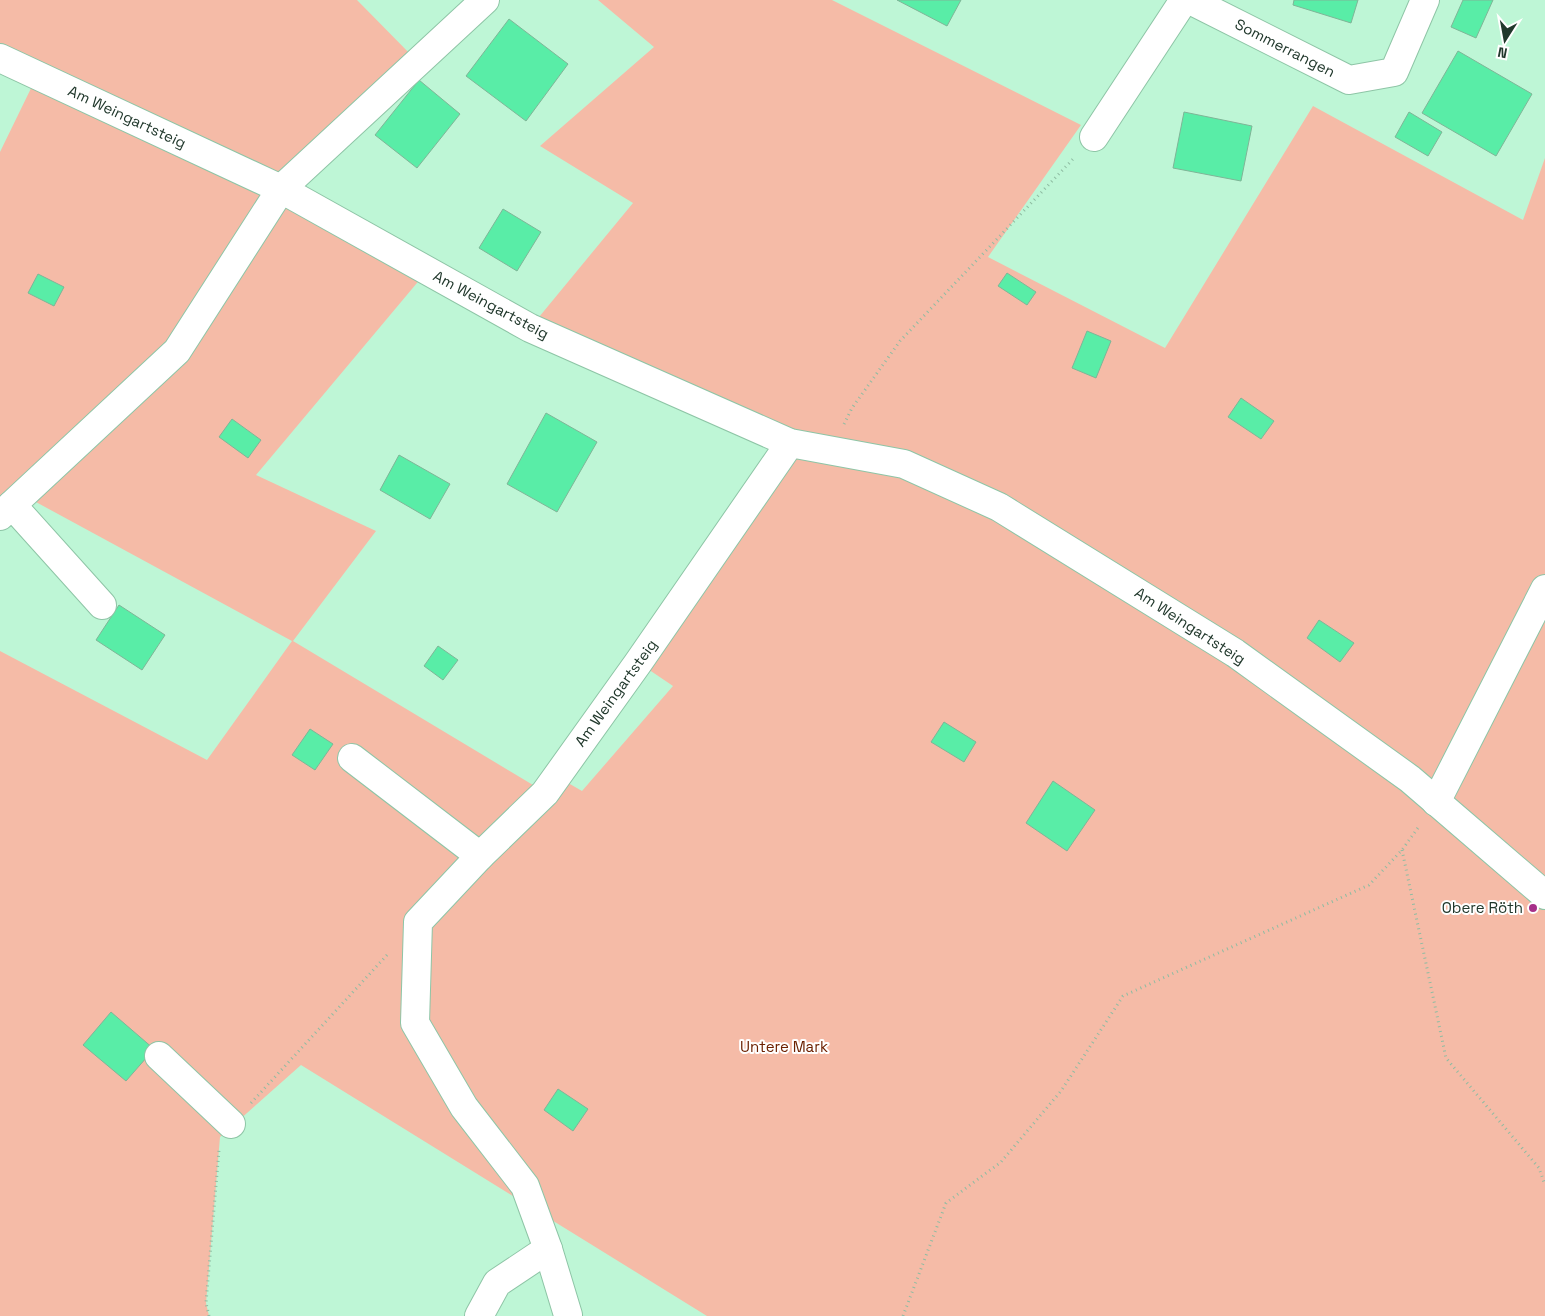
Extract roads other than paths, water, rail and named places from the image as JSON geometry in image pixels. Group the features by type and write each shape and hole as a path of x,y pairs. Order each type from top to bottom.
{"street":[{"path":"102,605 6,510 177,351 281,189 485,0"},
{"path":"1094,137 1184,0"},
{"name":"Sommerrangen","path":"1190,0 1349,80 1394,72 1425,0"},
{"name":"Am Weingartsteig","path":"0,58 281,189 530,328 790,443 904,464 1000,507 1235,653 1410,780 1545,895"},
{"name":"Am Weingartsteig","path":"548,1249 525,1186 464,1107 415,1023 418,922 480,856 545,793 638,663 790,443"},
{"path":"1436,802 1545,589"},
{"path":"352,758 480,856"},
{"path":"159,1056 231,1124"},
{"path":"479,1316 497,1283 548,1249 568,1315"}],"place":[{"name":"Obere Röth","path":"1533,908"}],"park label":[{"name":"Untere Mark","path":"784,1047"}]}
